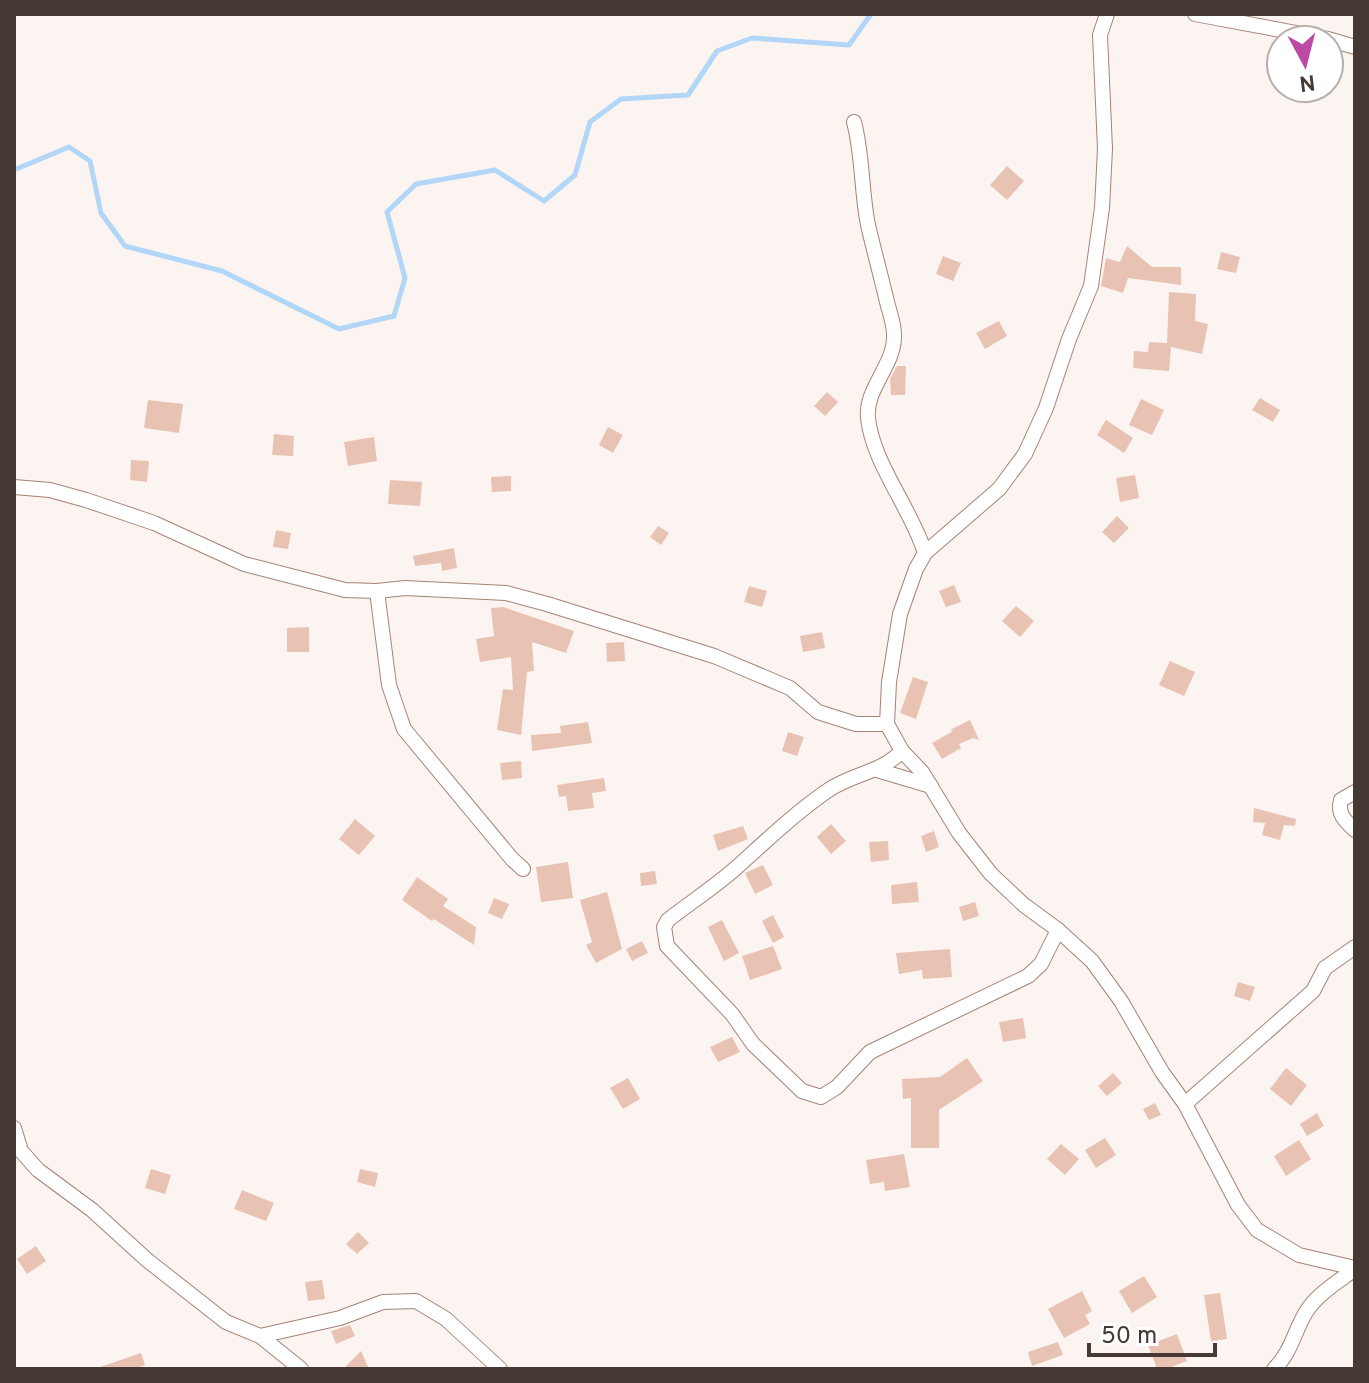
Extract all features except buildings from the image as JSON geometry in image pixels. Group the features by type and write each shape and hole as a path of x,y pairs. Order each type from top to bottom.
{"street":[{"path":"1107,14 1100,35 1099,55 1105,149 1102,208 1091,286 1046,408 1025,454 999,489 925,553 900,614 889,682 887,724 902,751 922,772 959,833 991,874 1092,961 1121,1001 1162,1072 1185,1104 1238,1205 1257,1230 1299,1255 1355,1268"},
{"path":"1195,14 1355,47"},
{"path":"854,122 861,148 868,224 895,334 893,353 873,390 867,414 881,460 917,529 925,553"},
{"path":"14,487 50,490 86,500 154,523 244,564 345,590 405,588 506,593 714,656 790,688 818,712 856,724 887,724"},
{"path":"377,591 389,685 404,729 523,869"},
{"path":"902,751 891,763 877,770 843,780 771,833 736,868 668,920 664,927 667,946 732,1014 753,1044 802,1091 821,1097 837,1087 870,1052 1028,976 1041,964 1058,930"},
{"path":"877,770 931,786"},
{"path":"1355,792 1346,796 1339,807 1343,819 1355,830"},
{"path":"1185,1104 1313,991 1325,968 1355,947"},
{"path":"14,1128 21,1151 38,1170 92,1210 147,1260 226,1322 260,1336 301,1369"},
{"path":"1274,1369 1286,1358 1307,1310 1355,1268"},
{"path":"260,1336 340,1318 383,1302 416,1301 446,1319 500,1369"}],"waterway":[{"path":"14,170 69,147 90,161 101,213 125,246 222,271 339,329 394,316 405,278 387,212 416,184 495,170 544,201 575,175 590,122 621,99 688,95 717,51 752,38 849,45 871,14"}]}
